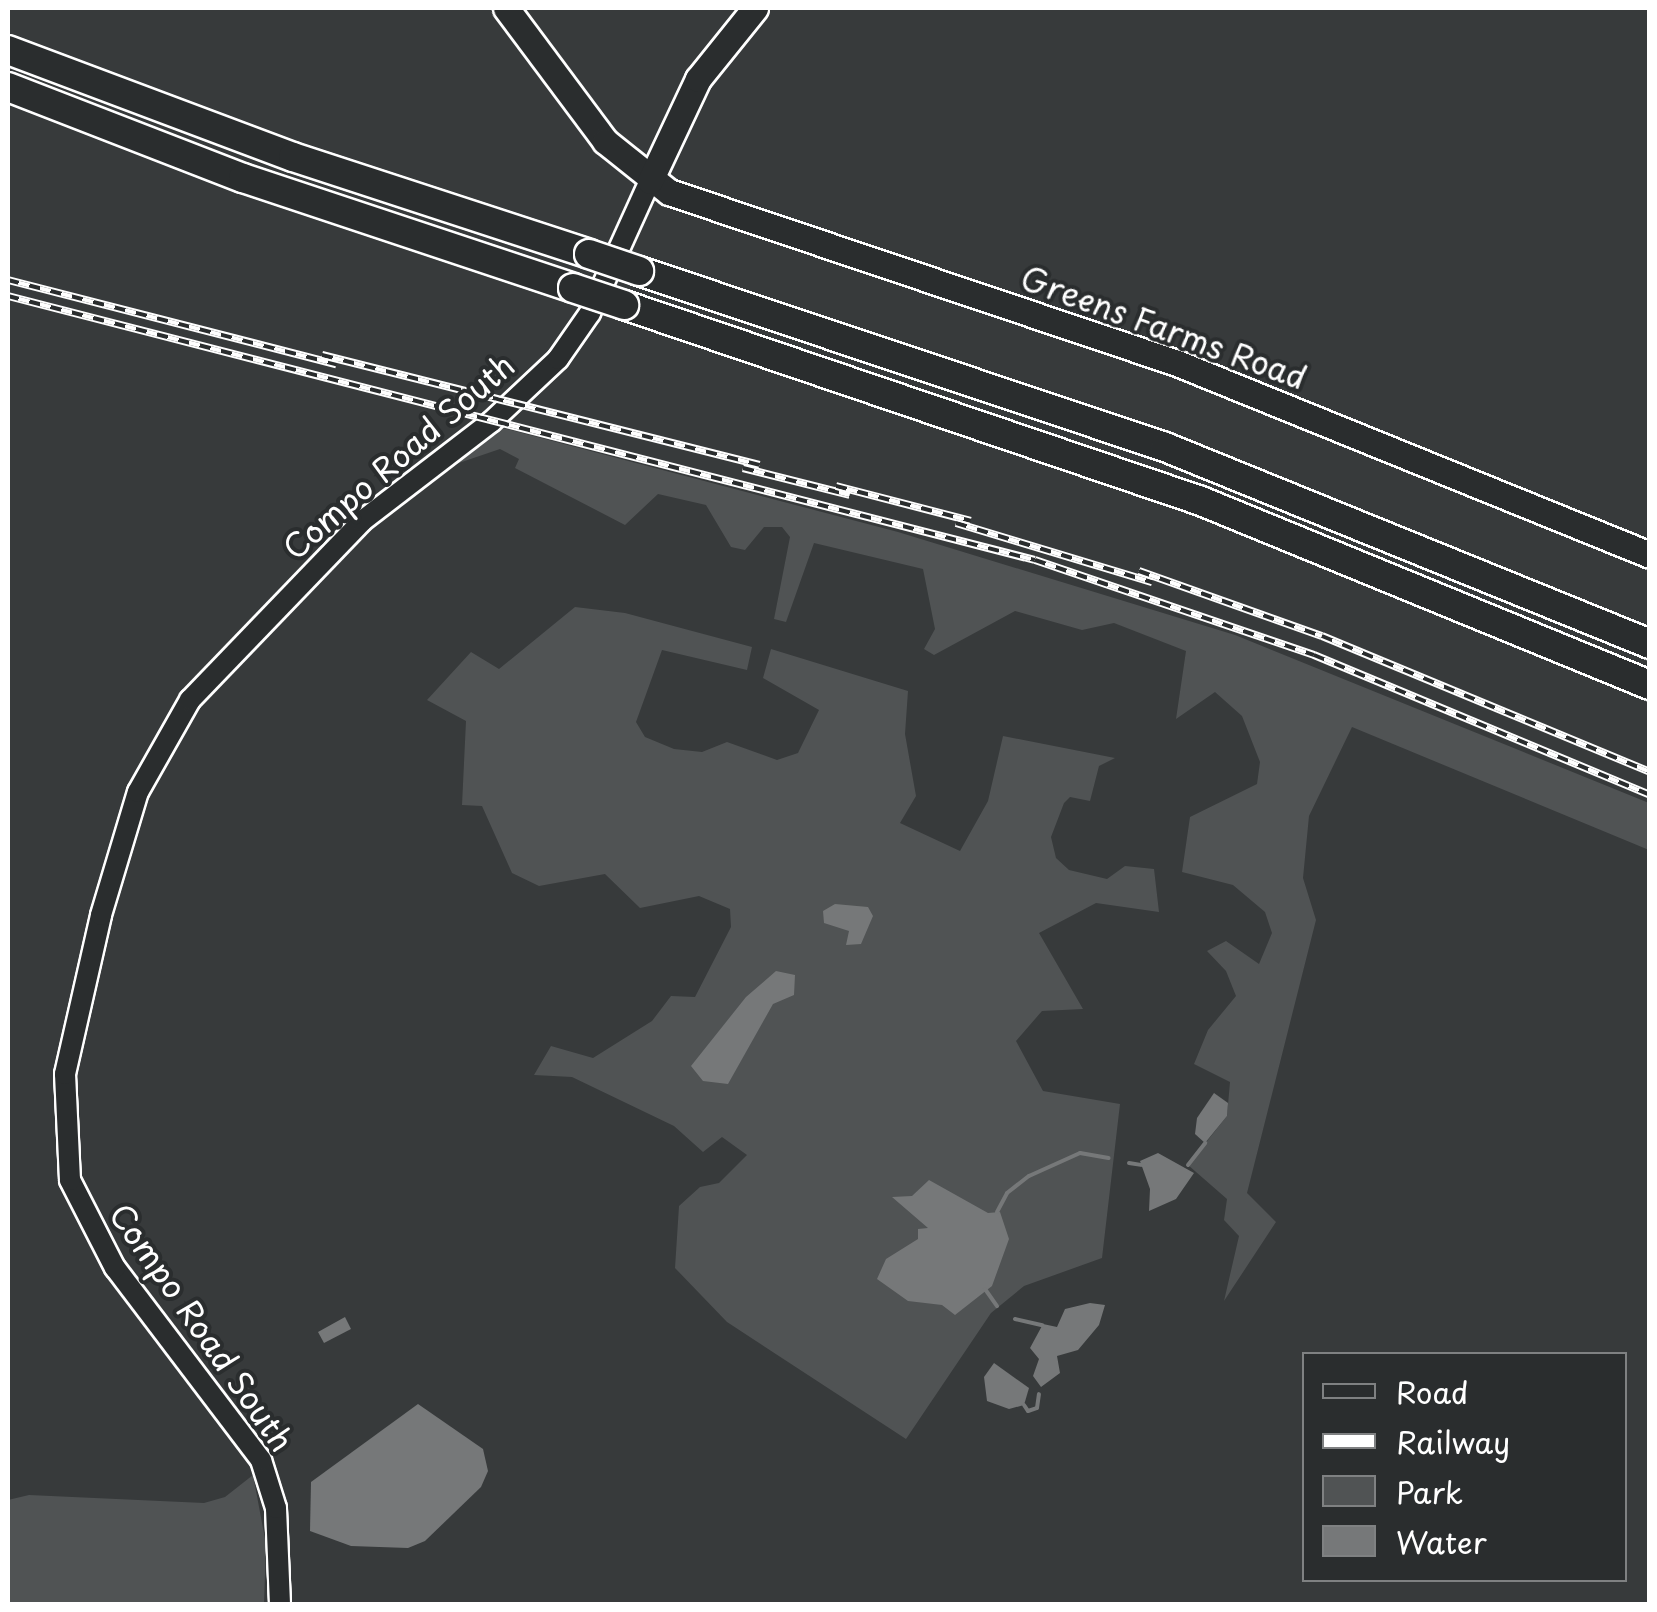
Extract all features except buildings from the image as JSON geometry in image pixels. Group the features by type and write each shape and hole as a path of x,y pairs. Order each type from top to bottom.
{"highway":[{"path":"8,50 292,157 1165,447 1650,644"},
{"path":"8,87 258,183 1172,490 1650,685"}],"main road":[{"path":"506,8 593,126 650,181"},
{"name":"Compo Road South","path":"650,181 693,87 755,8"},
{"name":"Greens Farms Road","path":"650,181 1177,364 1650,555"}],"street":[{"name":"Compo Road South","path":"280,1604 276,1508 261,1460 115,1268 70,1180 65,1074 106,898 138,792 190,700 362,521 491,422 558,358 590,313 650,181"}],"green space":[{"path":"499,427 898,532 1235,635 1649,803 1649,850 1352,727 1309,816 1303,878 1316,920 1247,1193 1276,1222 1224,1301 1239,1236 1224,1220 1227,1199 1188,1165 1227,1116 1230,1082 1194,1064 1208,1030 1236,996 1226,971 1207,951 1226,941 1259,964 1272,933 1265,912 1233,885 1182,872 1190,817 1257,784 1260,762 1242,716 1215,692 1176,719 1186,651 1114,623 1082,630 1015,611 934,655 924,649 935,629 923,569 814,543 786,622 774,619 790,537 782,527 764,527 745,550 731,547 706,505 658,494 625,525 515,468 519,459 500,449 450,466"},
{"path":"575,607 625,613 752,647 747,670 662,650 636,722 645,737 674,749 702,752 727,742 777,760 798,753 819,710 763,678 771,649 908,691 905,734 916,796 900,823 960,851 988,801 1003,736 1115,758 1099,766 1090,801 1070,797 1064,803 1051,837 1056,858 1069,870 1107,879 1125,866 1154,869 1159,912 1096,903 1039,933 1083,1009 1042,1011 1016,1041 1043,1091 1120,1104 1102,1258 1024,1286 991,1313 906,1439 727,1322 675,1268 679,1206 700,1187 719,1183 747,1155 722,1137 703,1152 674,1126 572,1077 534,1075 551,1046 593,1058 652,1021 671,996 695,997 731,927 730,909 699,896 640,908 605,874 539,886 512,873 482,806 462,805 466,721 427,700 471,652 499,669"},
{"path":"253,1475 266,1544 264,1604 8,1604 8,1500 29,1495 204,1503 225,1497"}],"water":[{"path":"835,904 868,907 873,916 861,944 846,945 849,931 824,923 823,911"},
{"path":"776,971 795,975 794,995 773,1004 728,1084 703,1081 691,1066 746,997"},
{"path":"1214,1093 1228,1103 1227,1116 1205,1143 1195,1134 1197,1118"},
{"path":"1158,1153 1194,1173 1176,1199 1149,1211 1150,1189 1140,1161"},
{"path":"929,1180 988,1213 1000,1212 1009,1239 992,1286 955,1315 942,1305 908,1301 877,1279 886,1259 918,1239 918,1229 928,1228 892,1197 912,1196"},
{"path":"1090,1303 1105,1305 1099,1325 1078,1350 1057,1356 1060,1373 1041,1387 1033,1376 1039,1359 1030,1348 1043,1324 1057,1327 1065,1309"},
{"path":"345,1317 351,1329 324,1343 318,1332"},
{"path":"994,1363 1029,1388 1024,1405 1009,1409 987,1401 984,1377"},
{"path":"418,1404 483,1449 488,1471 481,1487 425,1541 408,1548 351,1546 310,1531 311,1482"}],"waterway":[{"path":"1188,1165 1205,1143"},
{"path":"997,1212 1007,1193 1029,1176 1080,1153 1109,1158"},
{"path":"1129,1163 1141,1165"},
{"path":"985,1289 997,1306"},
{"path":"1015,1319 1042,1325"},
{"path":"1024,1405 1028,1411 1037,1408 1039,1394"}],"railway":[{"path":"8,280 336,364"},
{"path":"8,296 1035,560 1314,655 1650,795"},
{"path":"322,355 759,465"},
{"path":"743,468 850,495"},
{"path":"836,486 971,521"},
{"path":"956,523 1152,582"},
{"path":"1139,571 1322,636 1650,772"}]}
